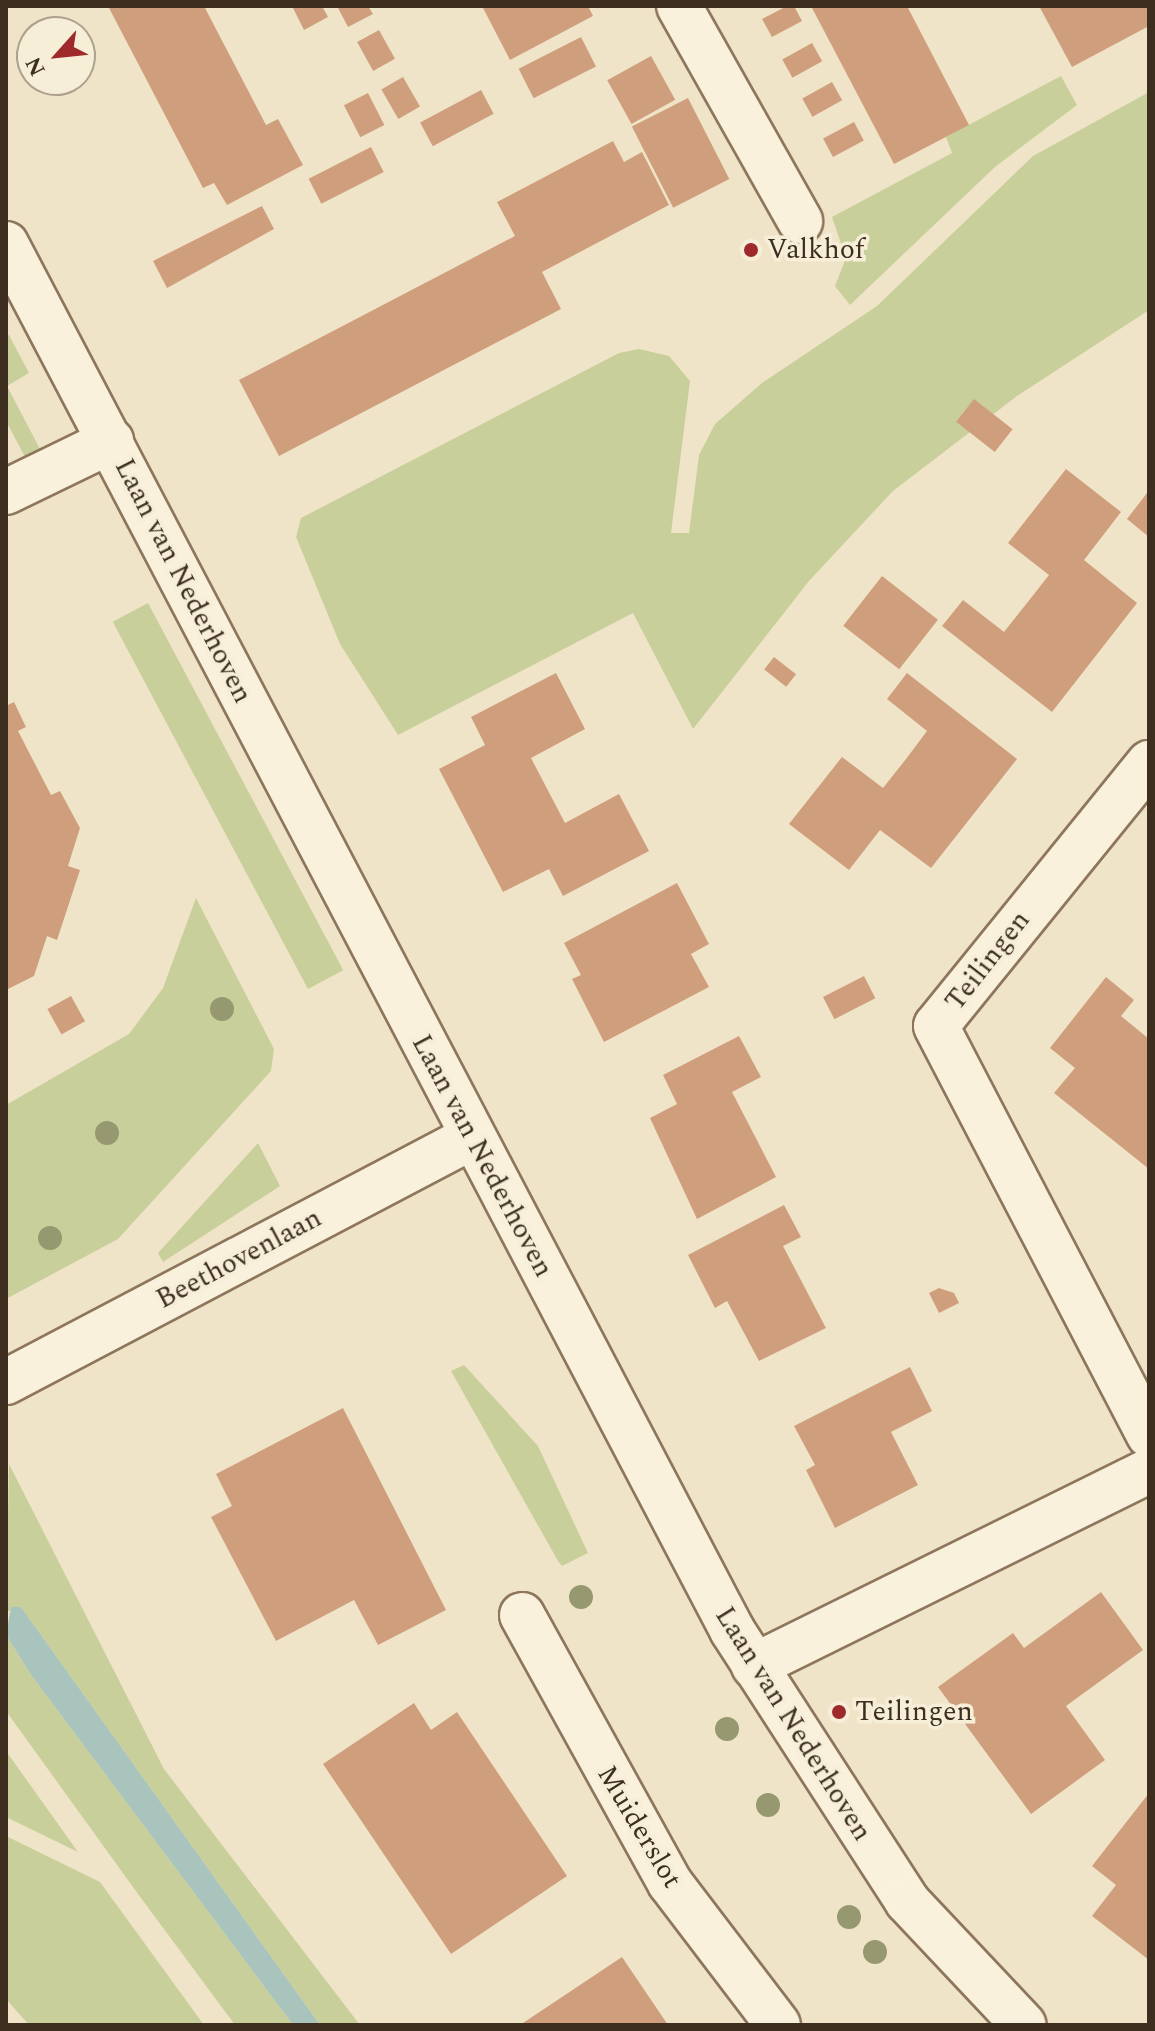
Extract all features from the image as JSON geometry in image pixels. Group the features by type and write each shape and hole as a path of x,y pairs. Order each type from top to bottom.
{"street":[{"path":"679,6 800,221"},
{"name":"Laan van Nederhoven","path":"6,244 472,1137 754,1666 907,1901 1024,2025"},
{"path":"6,492 111,441"},
{"name":"Teilingen","path":"1149,763 936,1026 1149,1435"},
{"name":"Beethovenlaan","path":"6,1382 472,1137"},
{"path":"754,1666 1149,1471"},
{"name":"Muiderslot","path":"522,1615 670,1883 778,2025"}],"green space":[{"path":"1061,76 1077,105 995,167 850,305 835,286 846,258 832,217 952,153 946,137"},
{"path":"1149,92 1149,310 1017,396 893,491 809,581 693,729 633,613 398,735 340,644 296,537 301,518 619,353 639,349 669,356 690,381 671,533 689,533 699,455 715,424 762,383 877,306 1033,156"},
{"path":"9,335 29,373 7,386 40,449 25,457 6,421 6,336"},
{"path":"148,603 343,970 308,989 113,622"},
{"path":"196,898 274,1049 271,1071 118,1239 6,1299 6,1105 129,1034 163,988"},
{"path":"258,1143 280,1186 163,1262 158,1253"},
{"path":"464,1365 538,1446 588,1553 562,1566 558,1561 451,1371"},
{"path":"9,1464 164,1769 360,2025 320,2025 21,1607 6,1612"},
{"path":"6,1635 31,1675 293,2025 235,2025 138,1894 6,1711"},
{"path":"6,1751 78,1852 6,1817"},
{"path":"6,1836 100,1882 204,2025 29,2025 6,1999"}],"water":[{"path":"11,1607 21,1607 320,2025 293,2025 31,1675 6,1635"}],"building":[{"path":"108,6 204,6 266,125 278,119 303,165 227,205 214,183 203,188"},
{"path":"292,6 322,6 328,17 304,30"},
{"path":"337,6 368,6 373,14 348,27"},
{"path":"482,6 588,6 593,16 510,60"},
{"path":"787,6 794,6 802,21 772,37 762,19"},
{"path":"811,6 907,6 969,125 894,164"},
{"path":"1039,6 1149,6 1149,26 1072,67"},
{"path":"379,30 395,59 373,71 357,42"},
{"path":"581,37 596,66 534,98 519,69"},
{"path":"812,43 822,61 792,78 782,59"},
{"path":"651,56 675,100 632,124 607,80"},
{"path":"403,77 420,106 398,119 381,90"},
{"path":"832,82 842,100 812,117 802,98"},
{"path":"481,90 494,114 433,146 420,122"},
{"path":"368,93 384,125 360,137 344,105"},
{"path":"688,98 729,179 673,208 632,127"},
{"path":"854,122 864,141 833,157 823,138"},
{"path":"613,141 624,162 642,152 669,205 542,272 561,309 279,456 239,380 515,236 497,202"},
{"path":"371,147 384,172 321,204 309,179"},
{"path":"262,206 274,229 167,288 153,261"},
{"path":"974,399 1013,429 995,452 956,422"},
{"path":"1066,469 1121,512 1084,560 1137,603 1052,712 942,626 963,600 1004,632 1027,603 1049,575 1008,543"},
{"path":"1147,493 1149,495 1149,537 1127,519"},
{"path":"882,576 938,620 899,669 843,626"},
{"path":"774,657 796,674 786,687 764,670"},
{"path":"556,673 585,729 531,758 565,823 619,794 649,851 563,896 549,869 503,892 439,769 485,745 471,717"},
{"path":"907,673 1017,759 931,868 880,830 849,870 789,824 842,757 883,788 906,759 927,731 887,699"},
{"path":"14,702 26,727 18,731 51,795 60,791 80,828 68,866 80,870 57,940 47,936 34,976 6,990 6,706"},
{"path":"677,883 709,944 691,954 709,987 604,1042 572,979 581,975 564,943"},
{"path":"864,976 875,998 834,1019 823,997"},
{"path":"1106,977 1134,1000 1121,1016 1149,1039 1149,1169 1054,1093 1075,1068 1050,1048"},
{"path":"71,996 85,1021 61,1034 47,1009"},
{"path":"739,1036 761,1077 732,1092 776,1177 697,1219 650,1118 677,1104 663,1075"},
{"path":"784,1205 801,1237 783,1246 826,1328 759,1361 727,1301 715,1308 688,1255"},
{"path":"939,1288 954,1293 959,1303 939,1313 929,1293"},
{"path":"910,1367 932,1411 891,1432 918,1485 835,1528 806,1470 815,1465 794,1426"},
{"path":"343,1408 446,1610 378,1645 354,1600 276,1641 211,1517 232,1506 216,1474"},
{"path":"1101,1592 1143,1650 1066,1706 1105,1760 1031,1814 938,1687 1013,1633 1024,1648"},
{"path":"414,1703 431,1730 457,1712 567,1876 451,1954 323,1764"},
{"path":"1149,1793 1149,1960 1092,1916 1116,1885 1092,1866"},
{"path":"622,1957 668,2025 520,2025"}],"place":[{"name":"Valkhof","path":"751,250"},
{"name":"Teilingen","path":"839,1712"}]}
